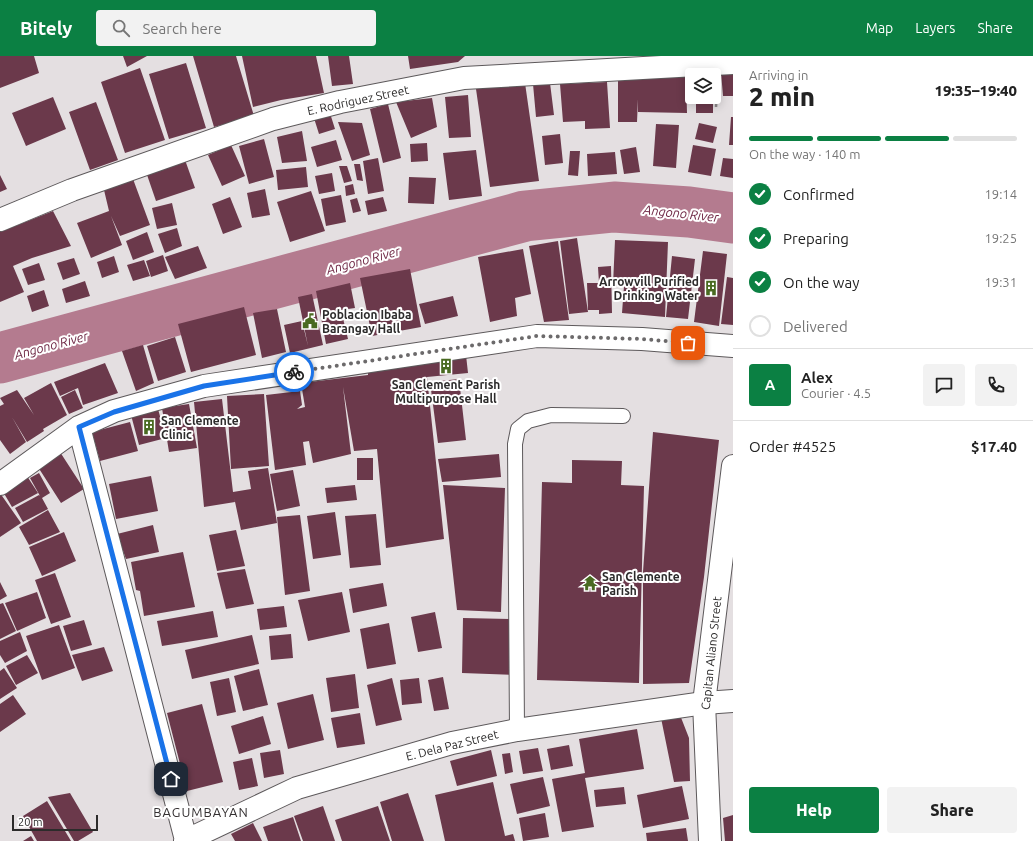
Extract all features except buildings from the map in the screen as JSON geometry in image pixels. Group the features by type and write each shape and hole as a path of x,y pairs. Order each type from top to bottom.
{"street":[{"name":"E. Rodriguez Street","path":"0,220 72,190 273,119 340,102 464,78 733,63"},
{"path":"0,484 79,427 114,412 204,386 537,336 642,339 733,346"},
{"path":"79,427 186,841"},
{"name":"Capitan Aliano Street","path":"710,841 704,703 733,466"},
{"name":"E. Dela Paz Street","path":"186,841 297,788 452,743 517,730 704,703 733,701"}],"lane":[{"path":"517,730 515,444 518,429 528,421 551,415 623,416"}],"waterway":[{"name":"Angono River","path":"0,358 525,216 614,207 689,212 733,218"}],"way so far":[{"path":"294,372 537,336 642,339 688,343"}],"place":[{"name":"Arrowvill Purified Drinking Water","path":"711,288"},
{"name":"Poblacion Ibaba Barangay Hall","path":"310,321"},
{"name":"San Clement Parish Multipurpose Hall","path":"446,366"},
{"name":"San Clemente Clinic","path":"149,427"},
{"name":"San Clemente Parish","path":"590,583"}],"district":[{"name":"BAGUMBAYAN","path":"201,812"}],"route":[{"path":"171,779 79,427 114,412 204,386 294,372"}]}
